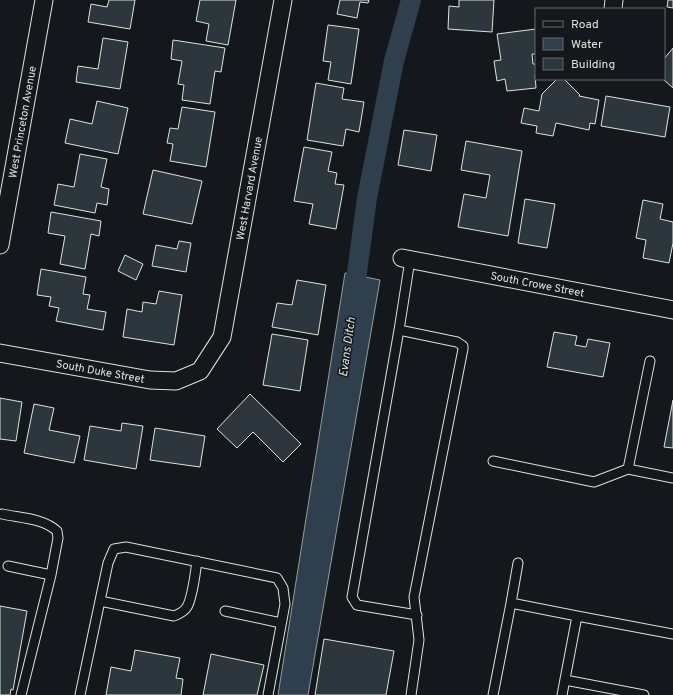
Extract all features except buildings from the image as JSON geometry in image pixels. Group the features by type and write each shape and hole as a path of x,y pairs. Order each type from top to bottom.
{"street":[{"name":"West Princeton Avenue","path":"0,245 44,0"},
{"name":"West Harvard Avenue","path":"200,371 222,336 283,0"},
{"name":"South Crowe Street","path":"406,259 673,310"},
{"name":"South Duke Street","path":"0,353 150,380 176,381 200,371"}],"lane":[{"path":"406,259 399,330 352,597 357,605 417,615"},
{"path":"399,330 457,342 463,346 464,349 414,597 419,640 411,695"},
{"path":"628,469 650,361"},
{"path":"493,461 594,482 628,469 673,478"},
{"path":"2,514 51,525 57,531 58,538 51,575 21,695"},
{"path":"80,695 108,563 114,549 126,547 277,578 283,588 285,604 268,695"},
{"path":"100,601 174,616 182,612 188,604 197,561"},
{"path":"493,695 518,563"},
{"path":"8,566 51,575"},
{"path":"511,603 673,634"},
{"path":"225,611 282,623"},
{"path":"562,695 577,616"},
{"path":"565,680 644,695"}],"water":[{"path":"345,273 380,280 308,695 278,695"}],"waterway":[{"name":"Evans Ditch","path":"353,302 367,198 394,61 411,0"}]}
